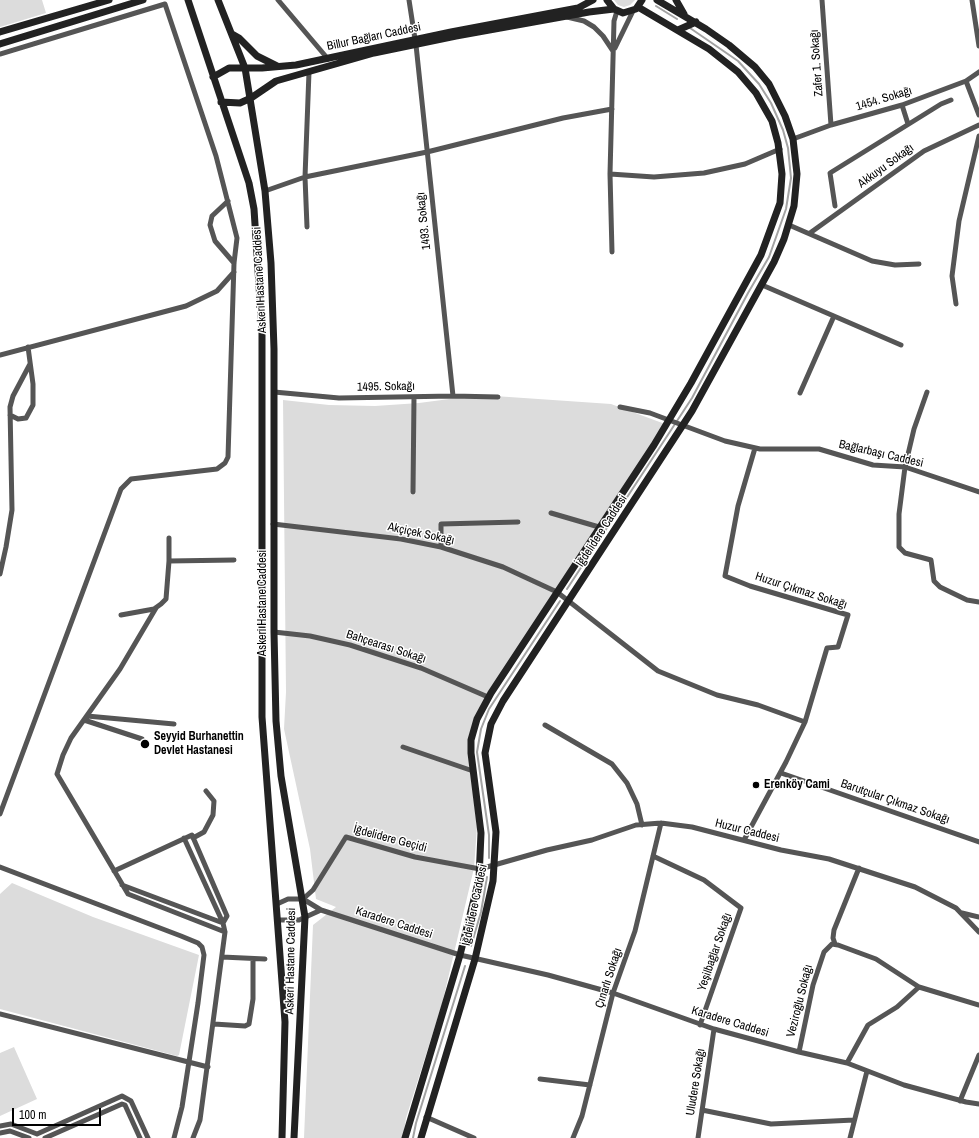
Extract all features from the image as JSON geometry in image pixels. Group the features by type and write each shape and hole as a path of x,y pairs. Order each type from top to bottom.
{"street":[{"path":"0,32 109,0"},
{"path":"0,44 143,0"},
{"name":"Askeri Hastane Caddesi","path":"188,0 252,198 261,295 262,689 264,743 286,1039 282,1138"},
{"name":"Askeri Hastane Caddesi","path":"218,0 246,68 265,191 273,310 273,524 276,721 279,758 303,899 304,918 294,1138"},
{"path":"278,0 328,58"},
{"name":"1493. Sokağı","path":"409,0 416,42 453,396"},
{"path":"607,0 615,10 610,174 612,252"},
{"name":"İğdelidere Caddesi","path":"420,1138 475,959 488,908 495,866 495,828 486,759 486,746 489,732 501,705 684,425 762,285 774,262 789,225 797,185 797,164 793,139 780,104 762,75 729,46 696,22 657,0"},
{"path":"676,0 681,11 686,17"},
{"name":"Zafer 1. Sokağı","path":"822,0 831,124"},
{"path":"972,0 977,17 979,46"},
{"path":"542,18 578,8 592,1"},
{"path":"0,54 165,4 216,156 237,238 234,263 230,435 227,460 223,465 214,470 131,479 121,489 0,814"},
{"path":"542,18 566,17 615,10 626,13 638,6"},
{"path":"614,53 638,6"},
{"name":"İğdelidere Caddesi","path":"405,1138 474,905 480,869 481,833 470,753 477,719 488,698 669,420 703,363 766,244 777,213 781,193 782,174 780,149 772,121 762,101 750,85 720,57 638,6"},
{"path":"566,17 584,21 594,27 607,41 614,53"},
{"name":"Billur Bağları Caddesi","path":"213,77 229,68 296,65 542,18"},
{"path":"678,30 696,22"},
{"path":"232,34 239,38 257,56 278,66"},
{"name":"Billur Bağları Caddesi","path":"222,102 235,103 251,98 276,81 416,42"},
{"path":"307,227 305,177 309,72"},
{"name":"1454. Sokağı","path":"793,139 831,124 902,105 966,81 979,72"},
{"path":"966,81 979,115"},
{"path":"835,206 830,173 941,104 951,100"},
{"path":"902,105 908,124"},
{"path":"265,191 305,177 427,152 557,120 612,109"},
{"name":"Akkuyu Sokağı","path":"810,234 924,151 979,125"},
{"path":"956,304 952,276 959,221 979,136"},
{"path":"610,174 654,178 704,173 745,164 780,149"},
{"path":"228,201 212,216 210,225 215,241 234,263"},
{"path":"789,225 872,261 896,265 919,264"},
{"path":"0,356 28,347 193,303 217,291 234,272"},
{"path":"762,285 901,345"},
{"path":"800,392 834,316"},
{"path":"10,415 18,419 23,418 28,416 32,409 34,397 28,347"},
{"path":"0,574 12,510 10,415 13,396 30,364"},
{"name":"1495. Sokağı","path":"274,392 339,398 453,396 498,398"},
{"path":"928,392 914,429 904,467 899,547 905,553 931,560 934,581 940,587 967,600 979,602"},
{"path":"413,492 414,397"},
{"name":"Bağlarbaşı Caddesi","path":"620,407 650,413 725,441 755,448 819,449 873,465 904,467 979,492"},
{"name":"Huzur Çıkmaz Sokağı","path":"744,840 781,773 805,722 827,648 838,647 848,615 750,586 724,576 738,506 755,448"},
{"path":"551,513 599,527"},
{"path":"441,547 441,524 518,522"},
{"name":"Akçiçek Sokağı","path":"273,524 321,531 385,536 441,547 503,567 558,592 570,600 658,671 717,695 758,705 805,722"},
{"path":"121,615 156,608 162,604 167,596 169,538"},
{"path":"169,561 234,560"},
{"path":"156,608 120,669 67,745 58,774 128,894 225,932"},
{"name":"Bahçearası Sokağı","path":"274,632 310,636 343,643 421,668 488,698"},
{"path":"85,718 174,724"},
{"path":"85,718 142,739"},
{"path":"545,725 612,764 627,783 637,804 642,825"},
{"path":"403,747 473,770"},
{"name":"Barutçular Çıkmaz Sokağı","path":"781,773 979,842"},
{"path":"193,838 204,832 213,815 214,801 206,791"},
{"name":"Huzur Caddesi","path":"480,869 495,866 547,850 592,840 642,825 661,823 692,827 829,859 915,887 956,908 979,932"},
{"name":"Çınarlı Sokağı","path":"573,1138 582,1116 613,993 635,931 661,823"},
{"path":"114,871 192,835 227,916 223,923"},
{"name":"İğdelidere Geçidi","path":"303,899 313,890 346,837 415,857 480,869"},
{"path":"184,838 223,923 225,932 214,1024 200,1120 193,1138"},
{"name":"Yeşilbağlar Sokağı","path":"653,856 666,860 704,880 741,908 700,1025"},
{"path":"0,868 168,931 201,946 204,952 201,979 182,1107 174,1138"},
{"path":"859,868 834,930 833,938 835,944 876,959 919,987 979,1005"},
{"path":"122,885 223,923"},
{"path":"277,904 288,899 303,899"},
{"name":"Karadere Caddesi","path":"303,899 321,910 460,955 548,975 613,993 700,1025 846,1063 904,1085 960,1101 979,1104"},
{"path":"278,920 294,921 321,910"},
{"path":"960,912 979,917"},
{"name":"Veziroğlu Sokağı","path":"799,1052 809,1000 822,955 827,948 835,944"},
{"path":"222,957 265,959"},
{"path":"214,1024 245,1026 250,1022 254,989 253,959"},
{"path":"846,1063 868,1025 897,1007 919,987"},
{"path":"0,1014 208,1067"},
{"name":"Uludere Sokağı","path":"698,1138 714,1029"},
{"path":"960,1101 979,1055"},
{"path":"850,1138 867,1070"},
{"path":"540,1079 590,1085"},
{"path":"0,1126 11,1124 37,1134 122,1096 131,1101 148,1138"},
{"path":"45,1138 121,1104 125,1105 140,1138"},
{"path":"702,1110 771,1124 854,1120"},
{"path":"426,1117 461,1135 474,1138"},
{"path":"0,1133 10,1131 29,1138"}],"shaded area":[{"path":"0,0 42,0 46,13 0,27"},
{"path":"614,0 635,0 630,5 624,7 618,5"},
{"path":"480,395 611,404 665,424 489,691 468,752 477,827 474,868 442,1004 406,1118 403,1138 304,1138 313,925 336,907 316,899 310,849 284,729 286,692 283,400 329,405 375,406 419,403"},
{"path":"12,883 93,917 199,955 179,1055 177,1056 0,1009 0,894"},
{"path":"14,1047 37,1099 0,1116 0,1053"}],"waterway":[{"path":"656,6 677,19"},
{"path":"567,589 692,398 769,257 786,209 791,178 788,148 783,130 771,103 759,84 738,61 690,28"},
{"path":"489,858 489,835 477,752 481,729 489,709 560,601"},
{"path":"471,946 481,912 487,877"},
{"path":"413,1138 416,1123 465,966"}],"place":[{"name":"Seyyid Burhanettin Devlet Hastanesi","path":"145,744"},
{"name":"Erenköy Cami","path":"756,785"}]}
